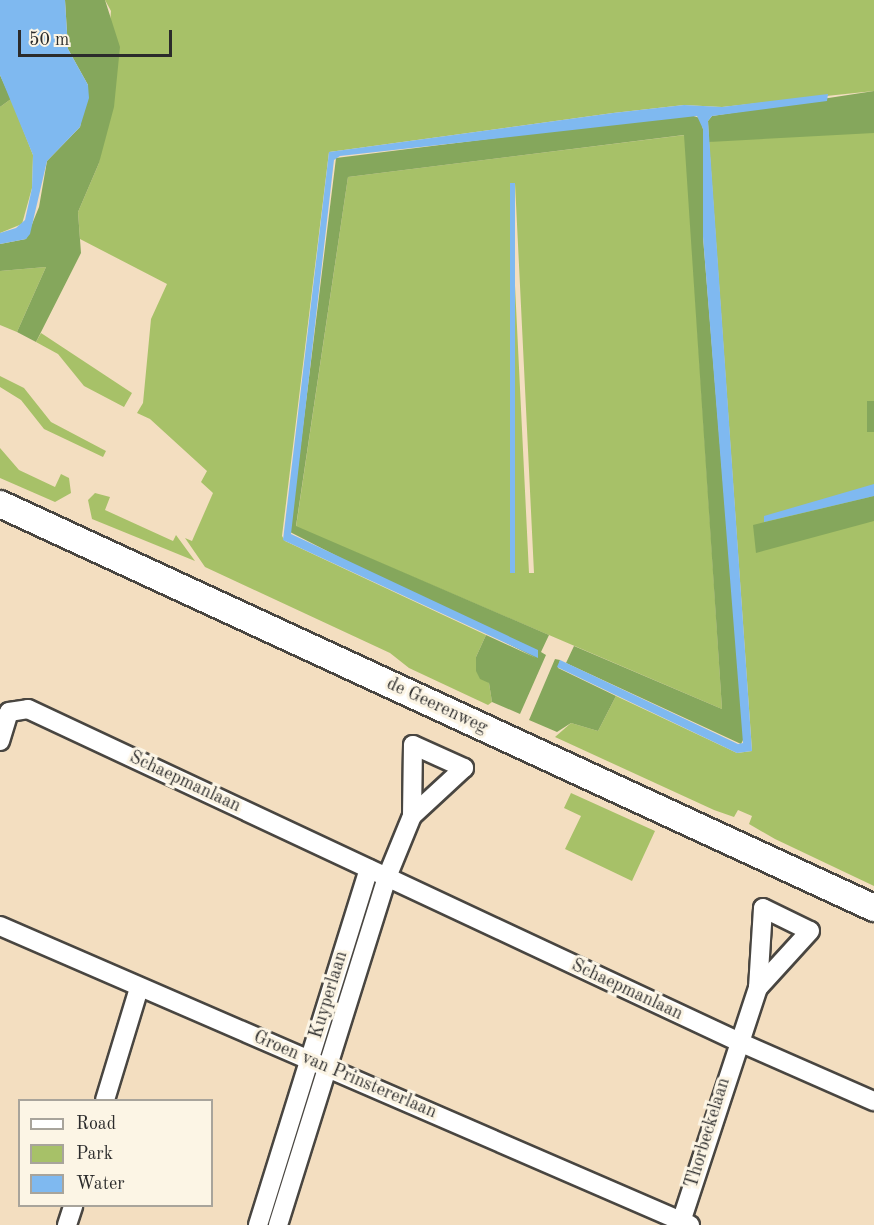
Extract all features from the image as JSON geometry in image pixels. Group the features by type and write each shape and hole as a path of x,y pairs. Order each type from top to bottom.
{"main road":[{"name":"de Geerenweg","path":"0,504 874,909"}],"street":[{"name":"Schaepmanlaan","path":"0,741 9,712 28,709 737,1041 874,1101"},
{"path":"387,877 412,816"},
{"name":"Kuyperlaan","path":"258,1225 369,869"},
{"name":"Kuyperlaan","path":"278,1225 387,877"},
{"name":"Groen van Prinstererlaan","path":"0,926 684,1224"},
{"path":"106,1099 139,988"},
{"path":"737,1041 758,988"},
{"name":"Thorbeckelaan","path":"684,1224 737,1041"},
{"path":"67,1225 73,1207"}],"green space":[{"path":"65,0 105,0 120,47 114,107 99,163 78,212 81,253 36,342 17,332 46,267 0,271 0,244 26,239 39,207 47,161 80,127 88,85 68,49"},
{"path":"105,0 874,0 874,91 722,107 684,105 329,152 282,536 285,541 486,635 476,657 489,683 492,702 488,705 409,668 390,653 205,567 185,538 192,541 213,493 201,482 207,471 150,419 137,413 143,403 151,319 167,284 80,239 78,212 99,163 111,11"},
{"path":"0,75 11,99 0,107"},
{"path":"874,91 874,133 709,142 708,121 712,116"},
{"path":"874,98 874,886 775,839 749,824 752,816 738,810 734,817 714,810 555,737 571,723 598,731 616,696 737,753 752,751 709,142"},
{"path":"11,99 33,155 32,188 22,224 0,233 0,107"},
{"path":"687,114 700,118 703,129 703,237 744,738 741,744 566,663 574,646 722,709 684,135 348,177 296,526 549,635 541,652 546,655 520,714 492,702 489,683 480,679 476,671 476,657 486,635 536,658 290,532 336,158"},
{"path":"685,135 722,709 296,527 348,177","holes":["510,183 515,183 534,573 529,573"]},
{"path":"46,267 17,332 0,325 0,271"},
{"path":"41,333 132,393 124,407 84,386 58,354 36,342"},
{"path":"0,376 24,388 51,422 106,451 103,457 44,429 21,400 0,387"},
{"path":"867,401 874,401 874,432 867,432"},
{"path":"0,448 19,470 55,487 61,474 69,478 71,493 55,502 0,478"},
{"path":"95,493 110,497 105,510 173,541 176,535 195,561 92,519 88,500"},
{"path":"874,496 874,521 756,553 753,525"},
{"path":"555,659 560,660 558,668 616,696 598,731 571,723 557,732 529,720"},
{"path":"571,793 655,831 632,881 565,849 581,816 564,808"}],"water":[{"path":"0,0 65,0 68,49 88,85 89,98 80,127 47,161 30,234 26,239 0,244 0,233 16,228 25,220 32,188 33,155 0,75"},
{"path":"828,94 827,101 712,116 708,121 752,751 737,753 557,667 560,660 738,744 743,743 703,237 703,129 697,116 340,156 334,160 291,534 538,650 538,658 283,540 329,152 613,113 684,105 722,107"},
{"path":"510,183 515,183 515,573 510,573"},
{"path":"874,484 874,496 764,522 764,516"}]}
